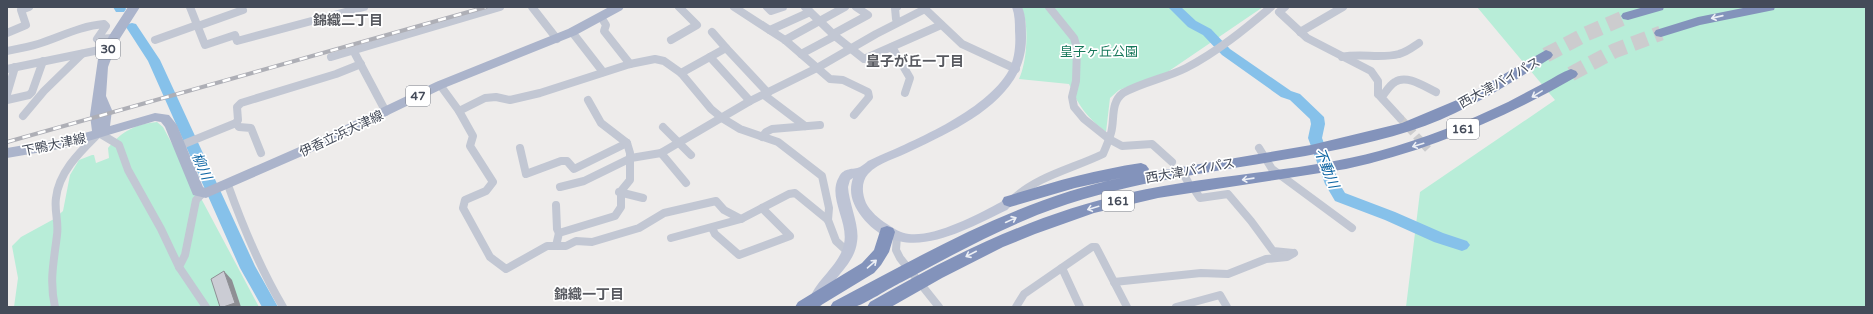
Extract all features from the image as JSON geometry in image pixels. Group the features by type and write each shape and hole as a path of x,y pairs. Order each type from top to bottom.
{"highway":[{"path":"1628,16 1658,7"},
{"path":"1661,33 1698,22 1769,7"},
{"name":"西大津バイパス","path":"845,304 899,284 1018,216 1054,202 1130,180 1300,152 1387,133 1430,118 1464,103 1546,55"},
{"name":"西大津バイパス","path":"929,267 1050,221 1102,205 1182,188 1314,169 1374,157 1439,138 1529,98 1571,74"},
{"path":"1010,201 1046,189 1118,172 1148,168 1215,165"},
{"path":"804,307 877,261 892,234"},
{"name":"西大津バイパス","path":"876,307 899,284"}],"main road":[{"name":"30","path":"100,133 96,127 96,111 100,96 101,71 111,43 134,7"},
{"name":"伊香立浜大津線","path":"215,190 386,112 440,85 572,32 618,7"},
{"path":"100,133 142,120 160,117 165,118 171,125 182,145 198,191 215,190"},
{"name":"下鴨大津線","path":"7,153 59,144 100,133"}],"street":[{"path":"7,33 26,25 21,10 29,7"},
{"path":"190,7 205,45 236,35 237,41 364,7"},
{"path":"331,57 500,7"},
{"path":"532,7 557,38"},
{"path":"671,40 697,25 679,7"},
{"path":"735,7 785,40 830,79 843,80 868,92 870,97 854,115"},
{"path":"767,7 771,11 783,7"},
{"path":"785,40 845,7"},
{"path":"801,54 868,15 856,7"},
{"path":"897,7 895,8 896,19 898,22"},
{"path":"1017,7 1019,12 1021,47 1016,69 1010,79 982,106 942,130 872,164 862,171 858,178 856,187 857,200 876,224 892,234 911,239 932,235 1003,207 1017,194 1033,184 1103,154 1112,127 1115,104 1120,95 1154,79 1173,74 1230,40 1271,7"},
{"path":"1049,7 1074,38 1077,48 1076,81 1072,97 1074,107 1084,119 1109,139 1122,146 1152,144 1172,162"},
{"path":"1285,7 1280,12 1300,32 1316,44 1371,71 1377,76 1380,84 1378,94"},
{"path":"1300,32 1343,7"},
{"path":"770,30 808,9 834,35 864,60 941,25"},
{"path":"560,186 584,181 631,158 661,153 750,101 817,68 898,22 925,9 962,44 1016,69"},
{"path":"155,40 243,10"},
{"path":"601,16 606,25 604,31 630,64"},
{"path":"7,51 37,44 87,27 101,24 106,26 97,39 111,43"},
{"path":"572,32 603,72"},
{"path":"712,32 766,94 805,126"},
{"path":"7,69 83,53 111,43"},
{"path":"1342,57 1353,54 1387,55 1400,53 1419,43"},
{"path":"892,47 910,78 905,93"},
{"path":"681,74 710,57 712,54 726,48"},
{"path":"353,50 386,112"},
{"path":"23,116 44,91 83,53"},
{"path":"710,57 750,101"},
{"path":"459,111 485,98 496,97 510,100 630,64 655,59 664,61 681,74 711,109 722,118 740,130 778,142 822,176 828,208 828,220"},
{"path":"7,100 29,95 32,92 43,61"},
{"path":"182,145 236,123 238,120 237,107 241,103 336,74 361,64"},
{"path":"7,94 15,67"},
{"path":"1378,94 1384,94 1399,80 1414,83 1436,92"},
{"path":"440,85 459,111 473,136 470,146 493,182 493,186 489,189 466,200 463,208 490,257 506,270 547,246 566,246 576,242 592,242 639,228 664,213 716,201 724,210 741,219"},
{"path":"1378,94 1400,118"},
{"path":"559,234 614,216 622,207 619,192 622,186 630,180 631,158 627,143 601,124 596,112 588,100"},
{"path":"236,123 239,127 251,128 261,153"},
{"path":"762,137 772,129 820,125"},
{"path":"663,127 691,155"},
{"path":"55,307 50,286 50,272 58,236 59,220 56,197 63,178 73,159 100,133 119,145 128,170 161,229 179,267 206,307"},
{"path":"520,148 526,174 561,161 567,161 574,169 627,143"},
{"path":"1259,148 1272,169 1352,228"},
{"path":"661,153 686,183"},
{"path":"814,307 818,294 841,266 848,252 851,240 841,190 842,182 854,171 862,171"},
{"path":"179,267 185,255 196,200 215,190 240,221 270,285 283,307"},
{"path":"619,192 644,198"},
{"path":"1114,282 1201,274 1228,274 1266,259 1287,257 1294,253 1273,251 1251,221 1228,194 1200,198 1196,192"},
{"path":"671,238 741,219 789,194 795,193 828,220 839,247 848,252"},
{"path":"556,205 557,229 559,234 556,246"},
{"path":"712,228 715,234 739,255 790,236 762,208"},
{"path":"892,234 896,250 900,258 939,307"},
{"path":"1016,307 1024,294 1092,247 1096,247 1127,307"},
{"path":"1062,268 1080,307"},
{"path":"1176,307 1220,295 1227,307"}],"green space":[{"name":"皇子ヶ丘公園","path":"1021,7 1263,7 1166,73 1119,90 1110,98 1106,132 1084,111 1069,84 1019,79 1026,53 1026,23"},
{"path":"1477,7 1866,7 1866,307 1406,307 1420,192 1555,100"},
{"path":"157,122 163,127 259,307 14,307 18,278 12,246 21,237 54,219 63,211 70,175 79,160 94,155 96,163 109,158 108,148 124,133 130,129 142,125"}],"building":[{"path":"224,271 235,303 220,307 211,279"}],"waterway":[{"name":"不動川","path":"1174,7 1192,24 1207,32 1226,52 1286,94 1295,97 1317,117 1318,124 1315,138 1332,184 1340,197 1390,216 1439,238 1462,245"},
{"name":"柳川","path":"132,27 154,60 248,268 270,307"}],"tunnel":[{"path":"1546,55 1586,34 1628,16"},
{"path":"1571,74 1614,51 1661,33"},
{"path":"1400,118 1428,149"}],"railway":[{"path":"7,142 486,7"}],"district":[{"name":"錦織二丁目","path":"348,20"},
{"name":"皇子が丘一丁目","path":"915,61"},
{"name":"錦織一丁目","path":"589,294"}]}
